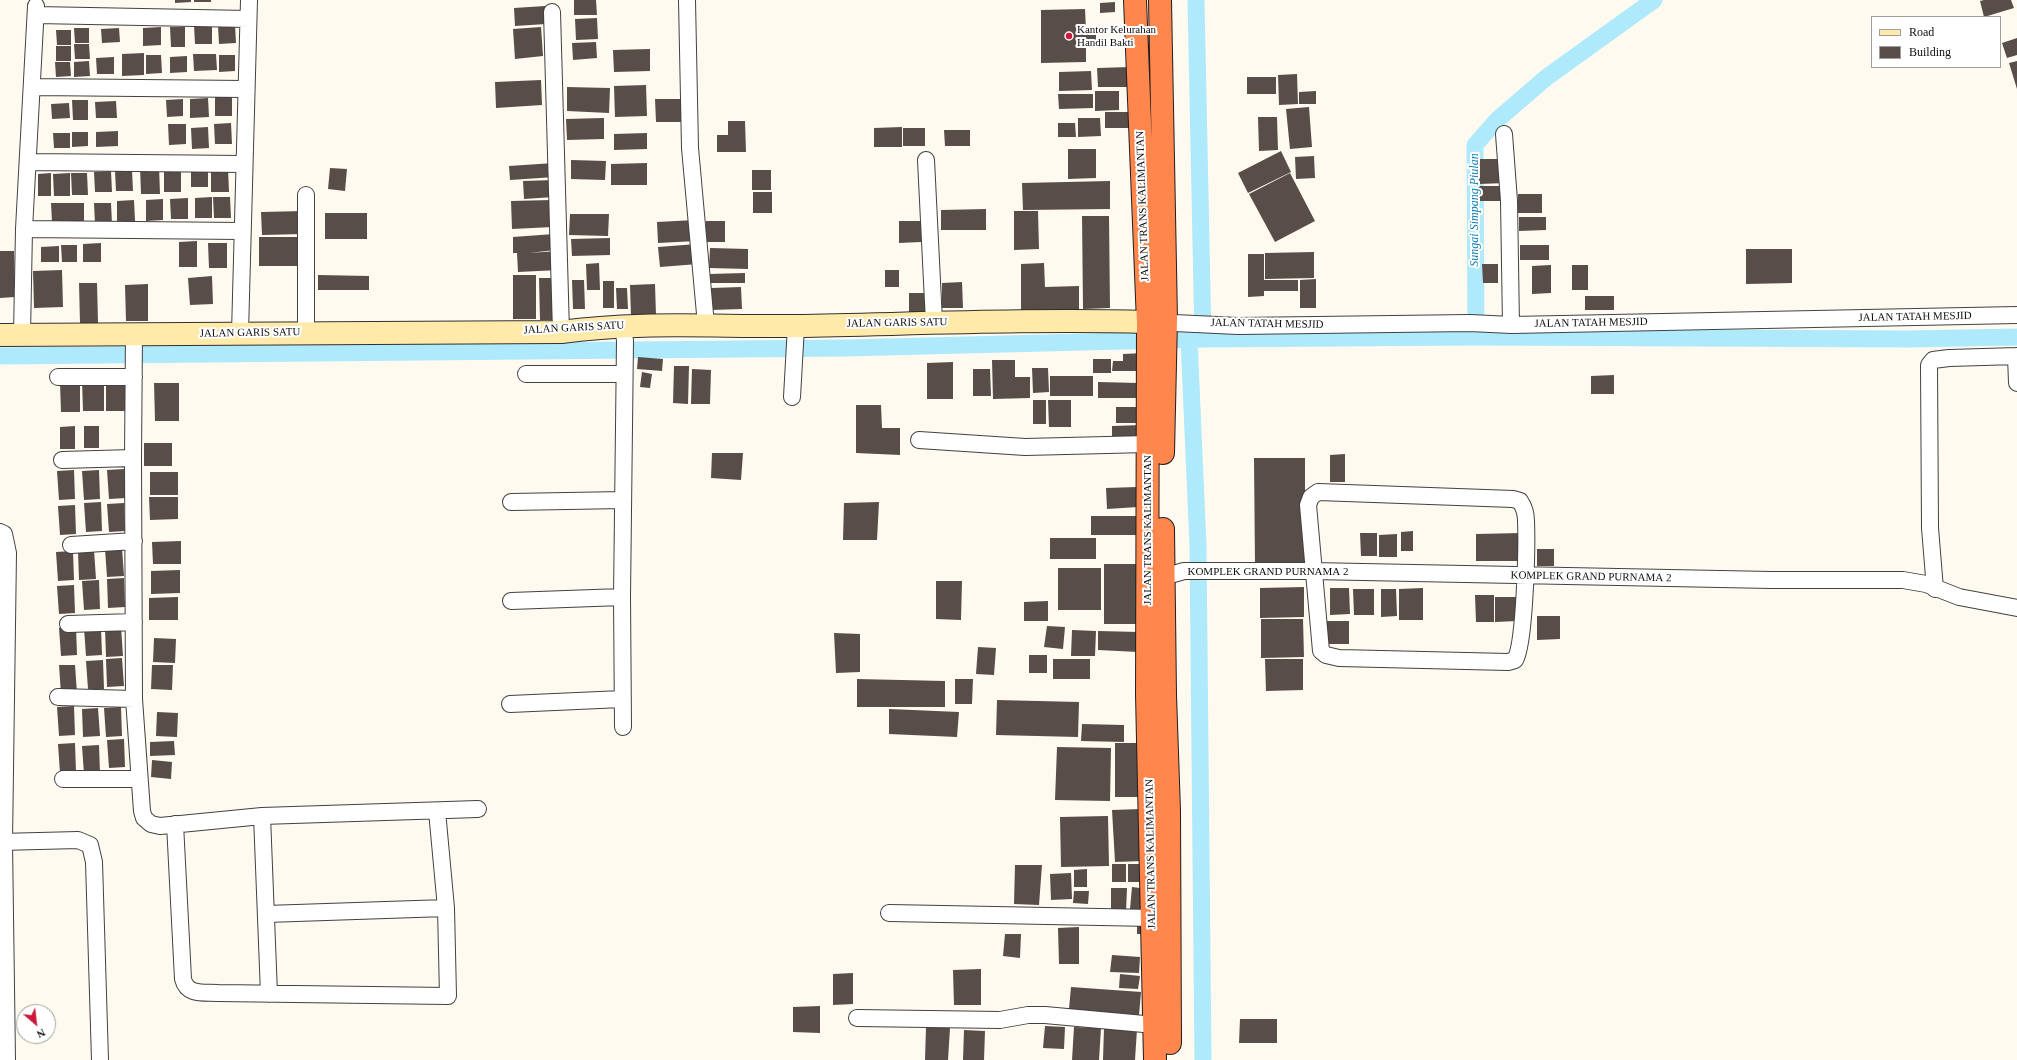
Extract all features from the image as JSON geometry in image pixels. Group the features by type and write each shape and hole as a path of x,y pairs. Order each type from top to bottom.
{"highway":[{"name":"JALAN TRANS KALIMANTAN","path":"1135,0 1156,321"},
{"name":"JALAN TRANS KALIMANTAN","path":"1155,1060 1153,918 1173,574 1156,373 1160,0"},
{"name":"JALAN TRANS KALIMANTAN","path":"1156,373 1148,444 1147,694 1160,811 1170,1060"}],"street":[{"path":"240,333 249,0"},
{"path":"688,0 688,80 692,176 706,325"},
{"path":"22,335 24,229 29,162 36,11 248,18"},
{"path":"552,12 561,332"},
{"path":"32,87 246,89"},
{"path":"1504,134 1509,201 1511,325"},
{"path":"926,160 934,322"},
{"path":"29,162 244,164"},
{"path":"306,195 306,332"},
{"path":"24,229 242,231"},
{"name":"JALAN TATAH MESJID","path":"1156,321 1228,326 1470,323 1511,325 2017,315"},
{"name":"JALAN GARIS SATU","path":"0,335 134,339 240,333 306,332 624,333 706,325 796,332 934,322 1090,320 1156,321"},
{"path":"792,398 796,332"},
{"path":"623,727 622,597 624,333"},
{"path":"134,339 134,699 138,779 144,818 151,824 160,826 262,816 478,809"},
{"path":"1931,587 1929,365 1933,360 1949,358 2016,356 2017,383"},
{"path":"526,374 624,366"},
{"path":"58,377 134,372"},
{"path":"919,440 1025,447 1148,444"},
{"path":"62,460 133,458"},
{"path":"1318,492 1513,499 1520,501 1524,507 1526,521 1525,576 1521,646 1515,660 1508,662 1339,658 1326,655 1321,651 1319,641 1312,571 1308,505 1311,497 1318,492"},
{"path":"511,502 623,500"},
{"path":"0,532 4,534 7,542 8,553 2,842 7,1060"},
{"path":"72,545 134,541"},
{"name":"KOMPLEK GRAND PURNAMA 2","path":"1173,574 1213,571 1312,571 1771,580 1903,580 1931,587 1959,597 2017,608"},
{"path":"511,601 622,597"},
{"path":"68,624 134,622"},
{"path":"58,698 134,699"},
{"path":"510,704 622,698"},
{"path":"63,779 138,779"},
{"path":"175,824 183,979 186,988 190,991 269,994 448,996 446,908 437,811"},
{"path":"262,816 269,994"},
{"path":"2,842 78,840 90,845 93,852 100,1060"},
{"path":"266,914 446,908"},
{"path":"888,913 1153,918"},
{"path":"857,1018 1000,1020 1028,1015 1045,1015 1155,1025"}],"building":[{"path":"175,0 191,0 191,2 175,3"},
{"path":"194,0 211,0 211,2 194,2"},
{"path":"574,0 596,0 597,15 574,15"},
{"path":"2011,0 2014,8 1984,16 1980,1"},
{"path":"1115,2 1115,12 1100,13 1100,3"},
{"path":"545,6 546,24 515,26 514,8"},
{"name":"Kantor Kelurahan Handil Bakti","path":"1085,9 1086,30 1096,29 1096,43 1086,43 1086,62 1041,63 1041,10"},
{"path":"597,18 598,39 576,40 575,19"},
{"path":"194,25 212,25 212,44 195,44"},
{"path":"235,25 236,43 219,44 218,26"},
{"path":"161,27 161,45 143,46 143,28"},
{"path":"170,27 185,27 185,47 171,47"},
{"path":"541,27 543,56 515,59 513,29"},
{"path":"74,28 89,28 89,43 75,43"},
{"path":"119,28 120,42 102,43 101,29"},
{"path":"56,30 71,30 71,45 57,45"},
{"path":"2017,38 2017,55 2007,58 2002,43"},
{"path":"596,42 597,58 573,60 572,43"},
{"path":"74,44 89,44 90,59 75,59"},
{"path":"56,46 71,46 71,61 56,61"},
{"path":"650,49 650,71 614,72 613,50"},
{"path":"144,53 144,75 122,76 122,54"},
{"path":"193,54 216,54 217,70 194,71"},
{"path":"146,55 161,55 162,73 146,74"},
{"path":"219,55 235,55 235,71 219,72"},
{"path":"187,56 187,72 170,73 170,57"},
{"path":"114,57 114,74 97,74 96,58"},
{"path":"89,61 90,76 74,77 74,62"},
{"path":"2017,61 2017,89 2009,63"},
{"path":"55,62 70,62 71,76 56,77"},
{"path":"1131,67 1131,87 1098,87 1097,68"},
{"path":"1091,71 1092,90 1059,91 1059,72"},
{"path":"1297,74 1298,104 1279,105 1278,75"},
{"path":"1247,77 1276,77 1276,94 1247,94"},
{"path":"541,80 542,105 496,108 495,82"},
{"path":"646,85 647,116 615,117 614,86"},
{"path":"567,87 610,88 609,113 567,111"},
{"path":"1095,91 1119,91 1119,110 1095,111"},
{"path":"1316,91 1316,104 1299,104 1299,92"},
{"path":"1058,94 1093,94 1093,108 1059,109"},
{"path":"215,95 232,95 232,116 215,116"},
{"path":"208,98 209,117 190,118 190,99"},
{"path":"183,99 183,116 167,117 166,100"},
{"path":"655,99 683,99 683,122 656,122"},
{"path":"72,100 88,100 88,120 73,120"},
{"path":"116,101 117,118 96,118 95,102"},
{"path":"69,103 70,118 52,119 51,104"},
{"path":"1309,107 1312,147 1290,149 1286,109"},
{"path":"1105,112 1129,112 1129,128 1105,128"},
{"path":"1258,117 1277,117 1278,150 1259,151"},
{"path":"604,118 604,139 567,140 566,119"},
{"path":"1078,118 1100,118 1101,136 1078,137"},
{"path":"728,121 745,121 746,152 717,152 717,135 728,135"},
{"path":"231,123 232,144 215,144 214,124"},
{"path":"1058,123 1075,123 1076,137 1058,137"},
{"path":"168,124 186,124 186,144 169,145"},
{"path":"208,127 209,148 192,149 191,128"},
{"path":"902,127 902,147 874,147 874,128"},
{"path":"903,128 925,128 925,146 903,146"},
{"path":"944,130 970,130 970,146 945,146"},
{"path":"118,131 118,146 96,147 96,132"},
{"path":"72,132 88,132 88,146 72,147"},
{"path":"53,133 70,133 70,148 54,148"},
{"path":"647,133 647,149 614,150 614,134"},
{"path":"1068,149 1096,149 1096,178 1068,179"},
{"path":"1281,151 1291,172 1248,193 1238,173"},
{"path":"1314,156 1315,178 1296,179 1295,157"},
{"path":"1479,159 1505,159 1506,183 1479,184"},
{"path":"571,160 606,161 605,180 571,179"},
{"path":"554,163 555,177 510,180 509,166"},
{"path":"647,163 647,185 611,185 611,164"},
{"path":"140,166 159,166 160,194 141,194"},
{"path":"208,166 208,187 191,187 191,167"},
{"path":"211,168 228,168 229,192 211,192"},
{"path":"330,168 347,169 345,191 328,189"},
{"path":"132,170 133,191 116,191 115,171"},
{"path":"752,170 771,170 771,190 752,190"},
{"path":"111,171 112,192 95,192 94,172"},
{"path":"181,171 181,192 164,192 164,172"},
{"path":"51,173 51,196 38,196 38,174"},
{"path":"70,173 70,196 54,196 53,174"},
{"path":"71,173 87,173 88,195 72,195"},
{"path":"1290,173 1315,221 1275,242 1249,194"},
{"path":"554,180 554,197 524,199 523,181"},
{"path":"1110,181 1110,209 1023,210 1022,183"},
{"path":"1478,186 1507,186 1507,201 1478,201"},
{"path":"753,192 772,192 772,213 753,213"},
{"path":"1518,194 1542,194 1542,213 1518,213"},
{"path":"212,197 212,218 195,218 195,198"},
{"path":"213,197 230,197 231,218 214,218"},
{"path":"188,198 188,219 171,219 170,199"},
{"path":"163,199 163,220 146,221 146,200"},
{"path":"134,200 135,221 117,222 117,201"},
{"path":"552,200 553,227 512,229 511,201"},
{"path":"51,203 84,203 84,221 52,222"},
{"path":"94,203 111,203 112,224 95,224"},
{"path":"986,209 986,230 941,230 941,210"},
{"path":"304,211 303,234 262,235 261,212"},
{"path":"1014,211 1038,211 1039,249 1014,250"},
{"path":"325,213 367,213 367,239 325,239"},
{"path":"570,214 609,214 608,236 569,235"},
{"path":"1082,216 1109,216 1110,308 1083,309"},
{"path":"1519,217 1546,217 1546,230 1519,231"},
{"path":"695,220 696,241 658,243 657,222"},
{"path":"706,221 725,221 725,242 706,242"},
{"path":"899,221 921,221 921,242 899,243"},
{"path":"554,234 555,250 529,253 558,251 559,270 518,272 517,253 513,253 513,237"},
{"path":"259,237 300,237 300,266 259,266"},
{"path":"610,238 610,255 572,256 571,239"},
{"path":"197,241 197,267 179,267 179,242"},
{"path":"101,243 101,262 83,262 83,244"},
{"path":"208,243 227,243 227,268 209,268"},
{"path":"697,244 698,264 660,267 658,247"},
{"path":"61,245 77,245 77,262 62,262"},
{"path":"1520,245 1549,245 1549,260 1520,260"},
{"path":"59,246 59,262 41,262 41,247"},
{"path":"710,248 748,249 748,269 709,268"},
{"path":"1746,249 1792,249 1792,283 1746,284"},
{"path":"0,251 14,251 15,297 0,298"},
{"path":"1314,252 1314,278 1265,279 1265,253"},
{"path":"1248,254 1264,254 1264,280 1298,280 1298,291 1264,291 1264,296 1248,297"},
{"path":"599,263 600,290 587,290 586,264"},
{"path":"1044,263 1045,287 1079,286 1079,310 1021,311 1021,264"},
{"path":"1482,264 1498,264 1498,283 1483,283"},
{"path":"1551,265 1551,293 1532,294 1532,266"},
{"path":"1572,265 1588,265 1588,290 1572,290"},
{"path":"62,270 63,307 34,308 33,271"},
{"path":"885,270 899,270 899,287 885,287"},
{"path":"745,273 745,283 709,283 709,274"},
{"path":"318,275 369,276 369,290 318,290"},
{"path":"513,275 536,275 536,319 513,319"},
{"path":"212,276 213,304 190,305 188,278"},
{"path":"539,278 559,278 560,320 540,320"},
{"path":"1316,279 1316,308 1300,308 1300,280"},
{"path":"572,280 584,280 585,309 573,309"},
{"path":"603,281 614,281 614,308 603,308"},
{"path":"962,282 963,308 942,308 942,283"},
{"path":"79,283 97,283 98,323 80,323"},
{"path":"148,284 148,321 126,321 125,285"},
{"path":"655,284 656,316 631,317 630,285"},
{"path":"741,287 742,309 711,310 711,288"},
{"path":"616,288 627,288 628,309 617,309"},
{"path":"909,293 932,293 932,314 909,314"},
{"path":"1585,296 1614,296 1614,310 1585,310"},
{"path":"1144,353 1144,371 1112,371 1113,361 1123,361 1123,354"},
{"path":"638,357 663,359 662,371 637,369"},
{"path":"1093,359 1111,359 1111,373 1093,373"},
{"path":"992,360 1015,360 1015,377 1030,377 1030,398 993,399"},
{"path":"953,362 953,399 927,399 927,363"},
{"path":"674,366 689,366 688,404 673,403"},
{"path":"1032,368 1048,368 1049,392 1033,393"},
{"path":"692,369 711,370 710,404 691,404"},
{"path":"973,369 990,369 991,396 973,396"},
{"path":"642,372 652,374 650,388 640,387"},
{"path":"1614,375 1614,394 1591,394 1591,376"},
{"path":"1050,376 1093,376 1093,396 1050,396"},
{"path":"82,380 104,380 104,411 83,411"},
{"path":"106,381 126,381 126,411 106,411"},
{"path":"1098,382 1139,383 1138,398 1098,398"},
{"path":"60,383 80,383 80,412 61,412"},
{"path":"154,383 179,383 179,421 155,421"},
{"path":"1033,400 1046,400 1046,424 1033,424"},
{"path":"1048,400 1071,400 1071,427 1049,427"},
{"path":"856,405 881,405 882,428 900,428 900,455 856,453"},
{"path":"1116,407 1142,407 1142,423 1116,423"},
{"path":"1143,425 1143,438 1112,440 1112,426"},
{"path":"75,426 75,449 60,449 60,427"},
{"path":"84,426 99,426 99,448 84,448"},
{"path":"144,443 172,443 172,466 144,466"},
{"path":"712,453 743,453 741,480 711,478"},
{"path":"1345,454 1345,482 1330,482 1330,455"},
{"path":"1254,458 1305,458 1305,565 1255,566"},
{"path":"124,469 126,498 109,499 107,470"},
{"path":"74,470 75,499 59,500 57,471"},
{"path":"99,470 100,499 84,500 82,471"},
{"path":"150,472 178,472 178,495 150,495"},
{"path":"1137,487 1138,507 1107,509 1106,488"},
{"path":"149,497 178,497 178,519 150,520"},
{"path":"101,502 102,531 86,532 84,503"},
{"path":"879,502 877,540 843,540 844,503"},
{"path":"124,503 125,531 109,532 107,504"},
{"path":"75,505 76,534 60,535 58,506"},
{"path":"1091,516 1136,516 1136,535 1091,535"},
{"path":"1413,531 1413,551 1401,551 1401,532"},
{"path":"1360,533 1377,533 1377,556 1361,556"},
{"path":"1522,533 1522,561 1476,561 1476,534"},
{"path":"1397,534 1397,557 1379,557 1379,535"},
{"path":"1050,538 1096,538 1096,559 1050,559"},
{"path":"181,541 181,564 153,564 152,542"},
{"path":"122,548 124,576 107,577 105,549"},
{"path":"1537,549 1554,549 1554,566 1537,566"},
{"path":"94,550 96,579 79,580 78,551"},
{"path":"73,551 74,580 58,581 56,552"},
{"path":"1104,564 1139,564 1139,624 1104,624"},
{"path":"1058,568 1101,568 1101,610 1058,610"},
{"path":"180,570 180,593 151,594 151,571"},
{"path":"124,578 125,607 108,608 107,579"},
{"path":"99,580 100,609 84,610 82,581"},
{"path":"936,581 962,581 961,620 936,619"},
{"path":"74,585 75,613 59,614 57,586"},
{"path":"1304,587 1304,617 1260,618 1260,588"},
{"path":"1330,588 1349,588 1350,614 1330,615"},
{"path":"1423,588 1423,620 1399,620 1399,589"},
{"path":"1353,589 1374,589 1374,615 1354,615"},
{"path":"1381,589 1396,589 1397,616 1381,617"},
{"path":"1475,595 1494,595 1494,622 1476,622"},
{"path":"178,597 178,620 149,620 149,598"},
{"path":"1495,597 1517,597 1517,621 1495,622"},
{"path":"1048,601 1048,621 1024,621 1024,602"},
{"path":"1537,616 1560,616 1560,639 1537,640"},
{"path":"1261,619 1303,619 1304,657 1261,658"},
{"path":"1327,621 1349,621 1349,644 1327,644"},
{"path":"1047,626 1065,627 1063,649 1044,647"},
{"path":"76,627 77,655 61,656 59,628"},
{"path":"101,627 102,655 86,656 84,628"},
{"path":"121,627 123,656 106,657 105,628"},
{"path":"1072,630 1096,631 1095,656 1071,656"},
{"path":"1098,631 1139,632 1138,652 1098,650"},
{"path":"834,633 860,634 860,672 836,673"},
{"path":"154,638 176,639 175,663 153,662"},
{"path":"978,647 996,648 994,675 976,674"},
{"path":"1029,655 1047,655 1047,673 1029,673"},
{"path":"122,658 124,686 107,687 106,659"},
{"path":"1053,659 1090,659 1090,679 1053,679"},
{"path":"1265,659 1303,659 1303,690 1266,691"},
{"path":"103,660 104,689 88,689 86,661"},
{"path":"59,665 75,665 77,693 61,694"},
{"path":"152,665 173,665 172,690 151,689"},
{"path":"857,679 945,681 945,707 857,707"},
{"path":"955,679 973,679 972,704 955,704"},
{"path":"997,700 1079,702 1078,737 996,735"},
{"path":"74,706 75,735 59,736 57,707"},
{"path":"121,707 122,736 106,737 104,708"},
{"path":"98,708 100,736 83,737 82,709"},
{"path":"889,709 959,712 957,737 889,734"},
{"path":"157,712 178,713 177,737 156,736"},
{"path":"1082,724 1124,725 1124,742 1081,741"},
{"path":"124,739 125,767 109,768 107,740"},
{"path":"174,741 175,755 150,756 150,742"},
{"path":"75,743 76,772 60,773 58,744"},
{"path":"1115,743 1139,743 1139,797 1115,797"},
{"path":"99,745 100,773 84,774 82,746"},
{"path":"1057,747 1111,748 1110,801 1055,800"},
{"path":"152,760 172,762 171,779 151,777"},
{"path":"1141,809 1143,861 1115,862 1112,810"},
{"path":"1108,816 1109,866 1061,867 1060,817"},
{"path":"1112,864 1126,864 1126,882 1112,882"},
{"path":"1128,864 1145,864 1145,882 1128,882"},
{"path":"1015,865 1042,865 1039,905 1014,904"},
{"path":"1087,869 1087,887 1074,887 1074,870"},
{"path":"1071,873 1072,899 1051,900 1050,874"},
{"path":"1132,887 1148,889 1146,910 1130,909"},
{"path":"1111,888 1127,888 1126,912 1111,913"},
{"path":"1074,891 1089,891 1088,904 1073,903"},
{"path":"1137,921 1148,934 1137,934"},
{"path":"1079,927 1079,964 1059,964 1058,928"},
{"path":"1005,934 1021,934 1020,958 1003,956"},
{"path":"1112,955 1140,957 1139,973 1110,972"},
{"path":"981,969 981,1005 954,1005 953,970"},
{"path":"853,973 853,1004 833,1005 833,974"},
{"path":"1120,974 1140,976 1138,989 1119,988"},
{"path":"1071,987 1141,992 1139,1015 1069,1009"},
{"path":"820,1006 820,1033 793,1032 793,1007"},
{"path":"1240,1019 1277,1019 1277,1043 1239,1043"},
{"path":"1045,1026 1065,1027 1064,1049 1043,1048"},
{"path":"926,1027 950,1028 948,1060 925,1060"},
{"path":"1074,1027 1101,1028 1099,1060 1072,1060"},
{"path":"1104,1028 1137,1029 1135,1060 1103,1060"},
{"path":"964,1030 985,1031 984,1060 963,1060"}],"waterway":[{"path":"1196,0 1203,339"},
{"name":"Sungai Simpang Piulan","path":"1476,337 1475,145 1497,120 1547,77 1654,0"},
{"path":"0,356 846,348 1203,339 1476,337 1908,339 2017,337"},
{"path":"1189,339 1198,546 1203,1060"}],"place":[{"name":"Kantor Kelurahan Handil Bakti","path":"1069,36"}]}
